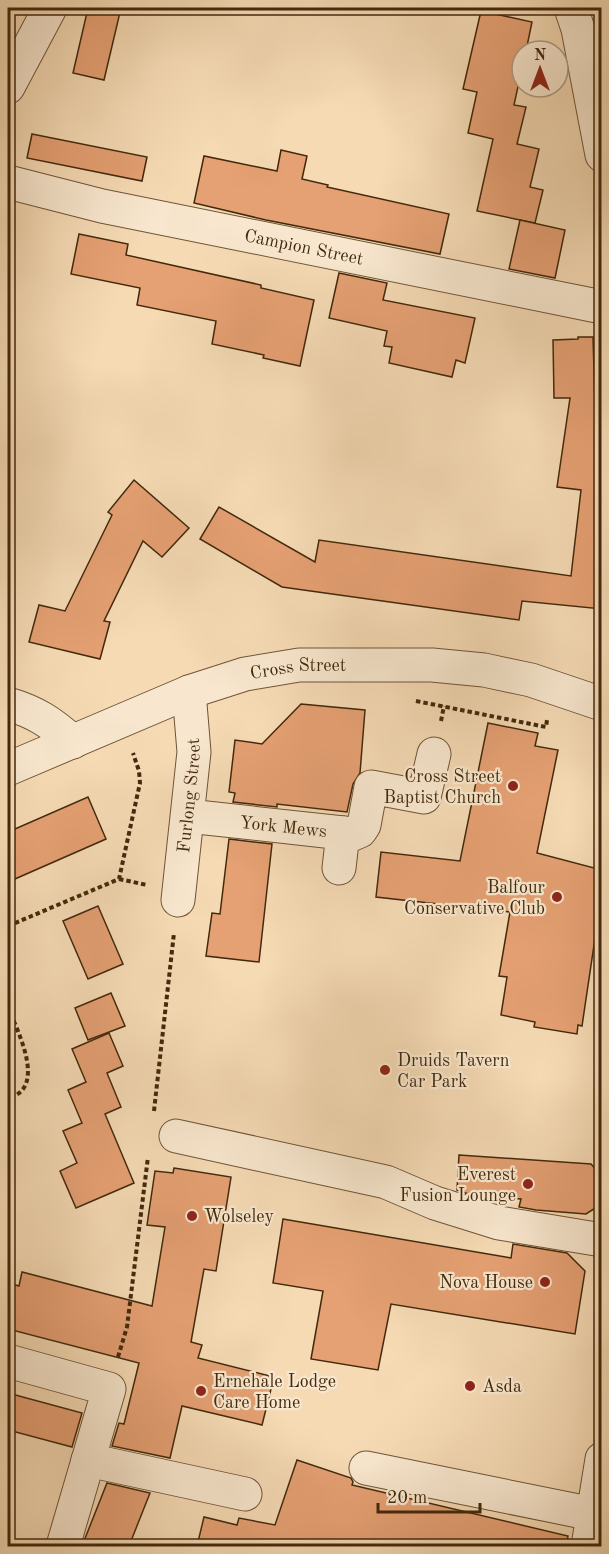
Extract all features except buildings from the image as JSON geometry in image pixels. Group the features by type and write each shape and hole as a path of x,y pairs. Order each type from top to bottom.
{"street":[{"path":"8,87 50,8"},
{"path":"571,8 578,29 602,154"},
{"name":"Campion Street","path":"8,182 102,206 602,307"},
{"name":"Cross Street","path":"8,769 189,692 245,674 299,665 432,665 484,670 553,686 602,704"},
{"name":"Furlong Street","path":"178,900 194,752 189,692"},
{"path":"8,704 32,711 56,726 73,742"},
{"path":"343,833 353,834 360,831 364,825 371,787 424,797 434,754"},
{"name":"York Mews","path":"188,816 343,833 339,868"},
{"path":"176,1136 386,1182 435,1203 499,1223 602,1240"},
{"path":"8,1361 109,1389 63,1546"},
{"path":"588,1546 602,1459"},
{"path":"88,1460 245,1494"},
{"path":"366,1468 593,1514"}],"path":[{"path":"410,700 546,727 553,686"},
{"path":"8,926 119,879 140,777 121,721"},
{"path":"8,1007 24,1047 28,1065 27,1080 23,1090 15,1097 8,1098"}],"place":[{"name":"Cross Street Baptist Church","path":"513,786"},
{"name":"Balfour Conservative Club","path":"557,897"},
{"name":"Druids Tavern Car Park","path":"385,1070"},
{"name":"Everest Fusion Lounge","path":"528,1184"},
{"name":"Wolseley","path":"192,1216"},
{"name":"Nova House","path":"545,1282"},
{"name":"Asda","path":"470,1386"},
{"name":"Ernehale Lodge Care Home","path":"201,1391"}]}
